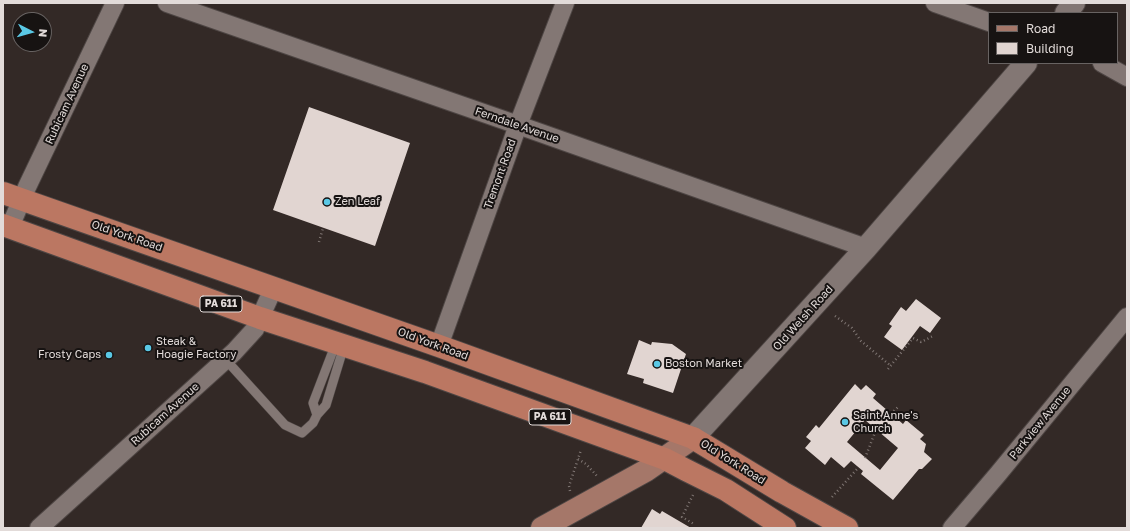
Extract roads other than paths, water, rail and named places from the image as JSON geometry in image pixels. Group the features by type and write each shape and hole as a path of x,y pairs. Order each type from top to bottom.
{"highway":[{"name":"Old York Road","path":"13,196 274,287 694,438 782,492 847,528"},
{"name":"PA 611","path":"6,226 260,318 425,372 665,459 726,490 785,528"}],"main road":[{"path":"1067,12 1074,3"},
{"name":"Old Welsh Road","path":"542,528 630,480 665,459 694,438 866,248 1025,64"}],"street":[{"name":"Rubicam Avenue","path":"6,226 13,196 115,3"},
{"name":"Ferndale Avenue","path":"167,3 866,248"},
{"name":"Tremont Road","path":"439,346 518,125 565,3"},
{"path":"935,3 988,22"},
{"path":"1104,64 1127,77"},
{"name":"Rubicam Avenue","path":"39,528 226,360 255,330 274,287"},
{"name":"Parkview Avenue","path":"952,528 1127,317"}],"lane":[{"path":"226,360 285,426 302,433 314,423 317,415 313,403 340,344"}],"place":[{"name":"Zen Leaf","path":"327,202"},
{"name":"Steak & Hoagie Factory","path":"148,348"},
{"name":"Frosty Caps","path":"109,355"},
{"name":"Boston Market","path":"657,364"},
{"name":"Saint Anne's Church","path":"845,422"}]}
